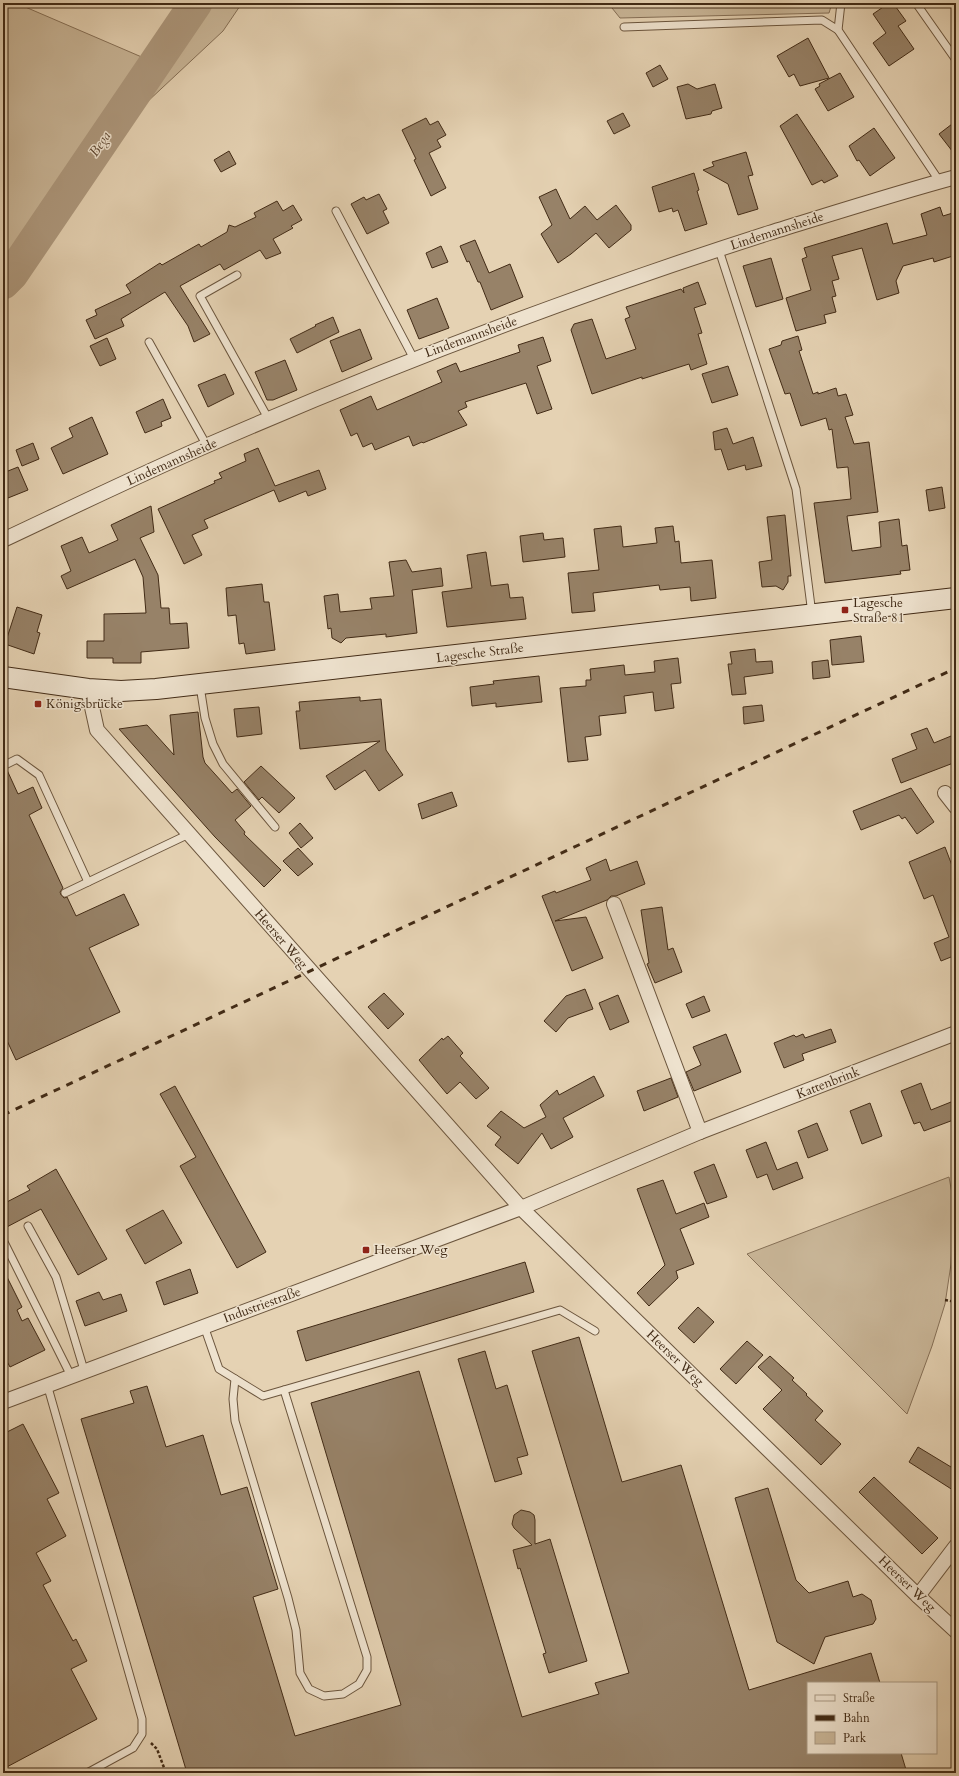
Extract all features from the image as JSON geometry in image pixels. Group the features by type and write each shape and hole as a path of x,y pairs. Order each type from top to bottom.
{"street":[{"name":"Lindemannsheide","path":"3,540 207,446 414,359 609,286 862,204 956,177"},
{"name":"Lagesche Straße","path":"3,677 88,689 156,689 956,598"},
{"name":"Heerser Weg","path":"88,689 97,730 309,971 521,1208 918,1596 956,1630"},
{"path":"945,793 956,807"},
{"path":"614,904 700,1132"},
{"name":"Kattenbrink","path":"521,1208 700,1132 956,1033"},
{"name":"Industriestraße","path":"3,1402 84,1370 521,1208"},
{"path":"918,1596 956,1546"}],"lane":[{"path":"838,30 840,3"},
{"path":"916,3 956,60"},
{"path":"624,27 822,20 838,30 940,182"},
{"path":"336,211 414,359"},
{"path":"719,250 796,489 812,614"},
{"path":"237,275 200,296 269,420"},
{"path":"149,342 207,446"},
{"path":"200,684 205,718 213,744 223,764 275,826"},
{"path":"3,766 17,759 39,775 88,882"},
{"path":"65,893 189,834"},
{"path":"28,1226 56,1277 84,1370"},
{"path":"3,1240 71,1376"},
{"path":"204,1326 220,1369 263,1396 560,1310 594,1331"},
{"path":"235,1379 233,1400 235,1421 288,1598 296,1630 300,1673 309,1689 324,1696 343,1694 359,1684 367,1670 367,1657 284,1390"},
{"path":"47,1384 142,1719 142,1734 133,1748 87,1773"}],"path":[{"path":"945,1300 956,1302"},
{"path":"142,1734 157,1749 166,1773"}],"green space":[{"path":"3,3 16,3 144,58 179,3 242,3 223,31 131,117 143,60 103,118 3,274"},
{"path":"608,3 832,3 829,13 620,18"},
{"path":"949,1177 954,1205 951,1264 945,1304 932,1346 907,1414 747,1254"}],"building":[{"path":"889,3 893,3 906,21 898,26 914,49 889,66 873,43 886,33 873,14"},
{"path":"808,38 829,78 800,86 794,74 789,77 777,56"},
{"path":"660,65 668,79 653,87 646,73"},
{"path":"840,73 854,97 828,111 815,89 820,86 819,84"},
{"path":"688,84 697,89 715,84 722,108 712,111 711,114 686,119 677,87"},
{"path":"623,113 630,126 614,134 607,121"},
{"path":"797,114 838,176 824,183 822,180 812,185 780,126"},
{"path":"426,118 430,125 438,121 446,135 437,140 441,147 429,153 446,188 431,196 402,130"},
{"path":"956,121 956,156 939,134"},
{"path":"874,128 895,158 870,176 859,160 857,161 849,146"},
{"path":"229,151 236,164 221,172 214,160"},
{"path":"746,152 753,175 748,176 758,209 738,215 728,184 703,170 714,166 712,162"},
{"path":"694,173 699,190 697,191 707,224 685,231 678,210 673,212 672,208 659,212 652,187"},
{"path":"556,189 570,219 585,206 597,220 616,205 631,225 631,230 609,248 596,233 558,263 541,234 552,225 539,197"},
{"path":"379,194 387,209 383,211 389,223 367,234 351,204 364,197 366,200"},
{"path":"277,201 283,211 293,205 302,220 291,226 293,228 273,239 281,253 266,259 260,250 224,270 220,264 180,286 210,334 194,342 188,326 165,292 121,319 124,326 95,339 86,320 97,315 95,310 131,293 126,285 160,263 162,265 199,244 201,247 227,232 229,225 235,227 256,217 254,213"},
{"path":"940,207 943,216 956,212 956,255 934,262 933,258 903,266 896,281 899,293 877,300 862,248 832,256 839,279 832,281 836,296 832,297 836,312 824,315 826,323 796,331 786,298 811,290 802,259 807,257 804,248 887,223 893,244 927,235 921,214"},
{"path":"475,240 489,273 510,264 523,297 491,310 480,282 478,282 469,261 467,262 460,246"},
{"path":"441,246 448,262 432,268 426,253"},
{"path":"771,258 783,299 756,307 743,266"},
{"path":"698,282 706,304 694,308 702,333 698,334 707,364 691,370 689,364 642,379 642,377 592,394 571,330 574,324 592,319 606,359 636,349 625,319 630,317 626,307 681,289 684,293 683,288"},
{"path":"437,298 449,328 419,339 407,310"},
{"path":"333,317 339,332 297,353 290,339"},
{"path":"360,329 372,359 342,372 330,341"},
{"path":"798,336 802,350 799,351 813,394 818,392 818,394 836,388 838,396 846,394 853,415 845,417 854,444 869,442 878,512 847,516 852,551 881,547 879,522 899,519 902,546 907,545 910,570 900,571 901,574 825,583 814,503 851,499 848,467 837,468 832,429 829,430 826,418 801,426 790,393 785,394 769,349 781,345 782,341"},
{"path":"543,337 551,361 537,366 552,409 537,414 526,383 465,402 467,407 458,411 467,425 423,443 422,442 413,446 409,436 375,450 372,443 363,447 357,433 351,436 340,410 371,396 377,410 442,382 437,371 456,363 460,372 520,352 518,345"},
{"path":"107,338 116,359 100,366 90,346"},
{"path":"285,360 297,390 273,400 267,400 255,372"},
{"path":"728,366 738,395 712,403 702,374"},
{"path":"225,374 234,394 208,407 198,385"},
{"path":"163,399 171,418 161,422 162,426 145,433 136,412"},
{"path":"92,417 108,454 63,474 51,448 73,437 69,428"},
{"path":"727,428 733,444 753,437 762,466 746,470 745,465 728,470 721,449 715,450 713,432"},
{"path":"33,443 39,459 22,466 16,450"},
{"path":"258,448 275,486 319,470 326,489 308,496 306,491 279,502 274,490 204,520 208,528 192,535 202,555 184,564 158,509 215,483 214,481 222,478 219,473 246,461 244,454"},
{"path":"18,467 28,490 3,500 3,473"},
{"path":"942,487 945,508 929,511 926,490"},
{"path":"151,506 154,532 140,538 158,575 161,608 169,608 170,624 187,623 189,648 141,652 141,663 113,663 113,658 87,658 87,641 104,641 104,614 146,613 143,577 135,559 67,589 61,576 71,571 61,546 82,537 89,553 118,540 111,525"},
{"path":"785,515 791,576 788,576 788,582 783,590 776,586 762,587 759,562 772,560 767,517"},
{"path":"621,526 623,547 657,543 655,528 673,526 675,542 679,541 681,563 712,560 716,598 691,601 690,587 660,590 659,585 593,593 595,611 572,613 568,573 599,570 594,529"},
{"path":"543,533 544,540 563,538 565,557 523,562 520,536"},
{"path":"486,552 491,586 508,584 510,598 523,597 526,619 447,627 442,592 472,588 467,555"},
{"path":"406,560 412,572 441,568 443,586 412,590 417,633 386,637 386,634 346,638 341,643 332,638 331,628 328,629 324,596 338,594 340,612 372,609 370,598 394,596 389,562"},
{"path":"262,584 264,602 269,602 275,650 246,654 244,643 239,644 236,615 228,616 226,588"},
{"path":"17,607 42,615 37,632 40,633 34,654 5,644"},
{"path":"861,636 864,662 832,665 830,640"},
{"path":"755,649 756,662 772,661 773,673 744,677 746,694 732,695 728,664 732,664 730,652"},
{"path":"678,658 681,683 671,684 674,708 655,711 653,692 624,696 626,713 599,716 601,735 585,737 588,760 568,762 560,688 586,686 586,680 591,680 590,669 624,665 625,675 655,672 654,661"},
{"path":"828,660 830,677 813,679 812,662"},
{"path":"539,676 542,702 496,707 496,703 472,706 470,687 494,684 493,681"},
{"path":"360,697 360,701 381,699 386,750 403,775 379,791 365,770 335,790 326,776 380,741 300,749 296,711 300,711 299,702"},
{"path":"762,705 764,721 744,724 743,707"},
{"path":"259,707 262,734 237,737 234,709"},
{"path":"198,712 205,763 232,793 237,789 251,806 235,820 245,832 244,834 281,870 264,887 215,837 119,729 147,725 174,755 170,715"},
{"path":"927,728 934,743 956,734 956,762 901,783 892,759 917,749 911,734"},
{"path":"261,766 295,798 279,813 262,797 259,800 244,782"},
{"path":"7,770 18,794 33,787 42,808 29,815 63,888 60,892 61,895 64,898 67,897 76,916 124,894 139,925 89,948 120,1012 16,1060 3,1032 3,771"},
{"path":"911,788 934,822 917,834 905,817 902,819 899,815 861,830 853,811"},
{"path":"452,792 457,806 422,819 418,804"},
{"path":"300,823 313,838 301,848 289,833"},
{"path":"945,847 956,876 956,955 941,961 934,943 949,937 933,895 924,899 909,862"},
{"path":"298,848 313,864 298,876 283,861"},
{"path":"606,859 610,871 637,861 645,884 616,896 611,896 607,900 555,921 586,917 603,958 572,971 542,896 555,891 556,893 591,880 586,868"},
{"path":"662,907 668,950 673,948 682,972 655,983 647,964 649,963 641,910"},
{"path":"585,989 593,1009 568,1018 556,1032 544,1021 566,996"},
{"path":"384,993 404,1014 388,1029 368,1007"},
{"path":"618,995 629,1022 610,1030 599,1003"},
{"path":"704,996 710,1011 692,1018 686,1004"},
{"path":"831,1029 836,1042 802,1054 804,1060 784,1068 774,1043 794,1035 796,1037 803,1034 805,1038"},
{"path":"726,1034 741,1072 694,1091 686,1072 701,1065 693,1047"},
{"path":"448,1036 463,1053 460,1056 489,1088 476,1099 460,1082 447,1094 419,1060 442,1038 443,1040"},
{"path":"594,1076 604,1096 563,1118 573,1137 551,1149 542,1133 518,1164 495,1145 501,1137 487,1126 501,1111 524,1128 546,1117 540,1105 557,1090 559,1095"},
{"path":"671,1078 678,1097 644,1111 637,1091"},
{"path":"921,1083 931,1110 956,1100 956,1119 924,1131 920,1122 914,1124 901,1091"},
{"path":"175,1086 266,1252 237,1268 180,1166 196,1157 160,1094"},
{"path":"870,1103 882,1136 862,1144 850,1111"},
{"path":"817,1123 828,1150 808,1158 798,1131"},
{"path":"766,1142 777,1170 797,1162 803,1178 773,1190 767,1174 757,1178 746,1150"},
{"path":"714,1164 727,1197 707,1204 694,1172"},
{"path":"56,1169 107,1259 78,1275 41,1209 3,1229 3,1204 30,1190 27,1186"},
{"path":"663,1180 676,1214 704,1203 709,1217 680,1229 694,1264 676,1271 678,1278 649,1306 637,1293 665,1265 637,1189"},
{"path":"163,1210 182,1243 145,1264 126,1230"},
{"path":"525,1262 534,1292 306,1361 297,1331"},
{"path":"3,1269 22,1307 17,1310 22,1321 28,1318 45,1350 10,1367 3,1354"},
{"path":"190,1269 198,1293 164,1305 156,1282"},
{"path":"99,1292 103,1300 121,1294 127,1311 85,1326 76,1301"},
{"path":"698,1307 714,1322 694,1343 678,1328"},
{"path":"579,1337 622,1482 681,1465 749,1690 871,1653 880,1682 807,1682 807,1754 901,1754 907,1773 187,1773 81,1419 134,1403 130,1391 147,1386 166,1447 203,1435 221,1495 247,1487 278,1589 253,1597 295,1736 401,1705 311,1403 419,1371 522,1717 599,1694 595,1683 629,1673 532,1351"},
{"path":"747,1341 763,1355 736,1384 720,1369"},
{"path":"485,1351 496,1389 507,1385 528,1455 517,1458 522,1474 495,1482 458,1359"},
{"path":"770,1356 794,1378 792,1380 823,1411 815,1420 841,1444 821,1465 763,1409 782,1390 758,1367"},
{"path":"23,1424 59,1493 47,1499 66,1536 36,1553 51,1581 43,1585 73,1641 76,1639 87,1661 71,1669 97,1719 3,1769 3,1434"},
{"path":"918,1447 956,1470 956,1492 909,1462"},
{"path":"874,1477 938,1538 922,1554 859,1492"},
{"path":"768,1488 796,1580 809,1593 848,1581 853,1597 862,1594 871,1600 876,1619 873,1624 825,1637 814,1664 777,1642 735,1498"},
{"path":"521,1510 530,1512 534,1515 535,1544 550,1539 587,1661 549,1673 543,1654 546,1653 513,1550 532,1545 514,1528 512,1524 514,1515"}],"waterway":[{"name":"Bega","path":"3,283 12,274 196,3"}],"railway":[{"path":"3,1115 956,668"}],"place":[{"name":"Lagesche Straße 81","path":"845,610"},
{"name":"Königsbrücke","path":"38,704"},
{"name":"Heerser Weg","path":"366,1250"}]}
